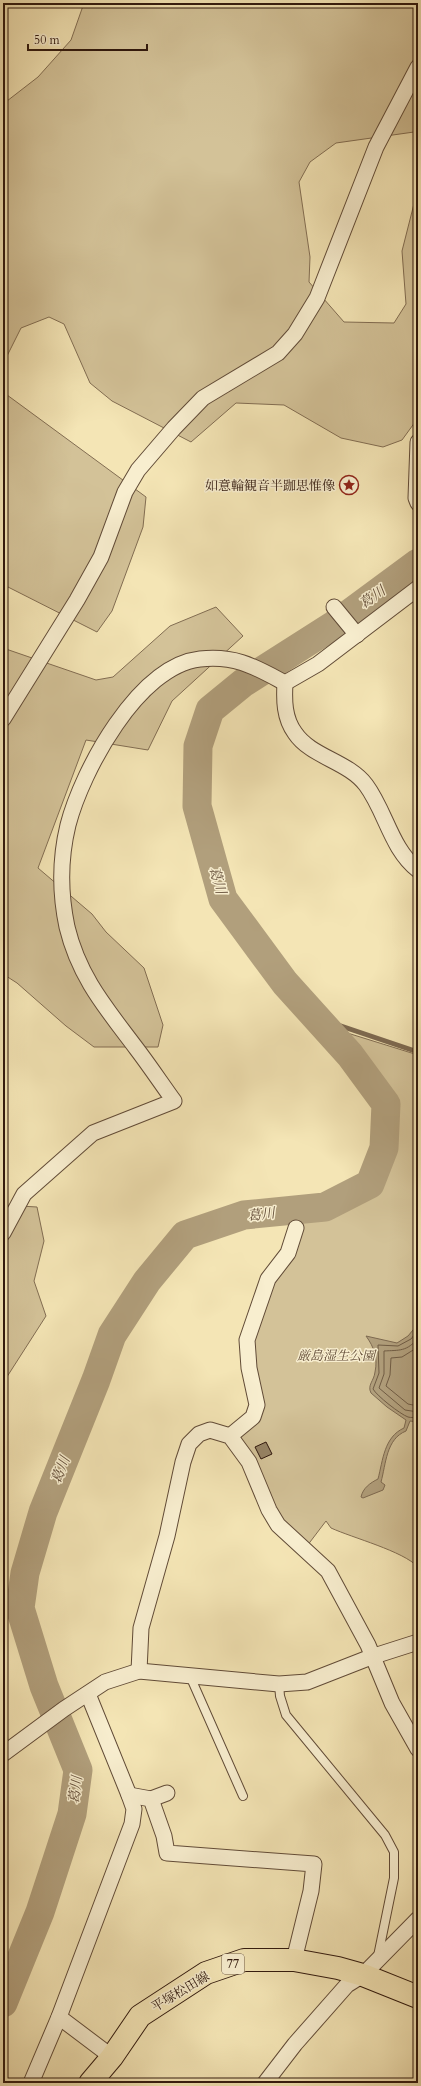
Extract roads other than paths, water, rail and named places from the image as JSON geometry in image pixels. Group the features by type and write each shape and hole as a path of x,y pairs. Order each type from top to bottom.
{"main road":[{"name":"平塚松田線","path":"90,2083 112,2056 140,2016 206,1973 244,1960 294,1960 370,1968 418,1997"}],"street":[{"path":"3,719 77,600 101,557 124,492 138,470 174,428 204,398 278,353 310,313 318,298 376,147 418,67"},
{"path":"418,442 416,498 418,503"},
{"path":"3,1233 24,1194 93,1133 174,1101 95,992 79,965 72,945 62,890 64,853 68,825 83,783 102,745 139,696 158,678 180,665 199,659 228,658 249,665 280,680 318,664 418,588"},
{"path":"334,607 357,635"},
{"path":"280,680 286,712 294,732 301,740 343,766 366,784 402,854 418,870"},
{"path":"230,1436 253,1417 257,1405 249,1368 247,1340 268,1279 288,1253 296,1228"},
{"path":"139,1671 141,1628 167,1536 183,1462 189,1444 199,1434 210,1430 230,1436 249,1462 269,1510 278,1525 328,1570 368,1645 371,1657 392,1703 418,1749"},
{"path":"3,1754 64,1709 105,1682 139,1671 279,1684 307,1682 371,1657 418,1642"},
{"path":"31,2083 59,2017 132,1824 134,1809 88,1694"},
{"path":"129,1795 151,1799 167,1793"},
{"path":"151,1799 164,1836 167,1853 314,1864 311,1891 294,1960"},
{"path":"266,2083 295,2044 347,1986 370,1968 418,1919"},
{"path":"59,2017 112,2056"}],"lane":[{"path":"190,1676 243,1796"},
{"path":"279,1684 280,1696 286,1715 385,1835 394,1852 394,1878 370,1968"}],"water":[{"path":"418,1324 418,1422 410,1421 406,1431 394,1440 388,1453 381,1482 385,1485 383,1490 363,1498 361,1497 365,1488 378,1479 388,1443 397,1432 404,1428 406,1420 387,1407 371,1393 370,1385 375,1372 376,1357 366,1336 397,1343 408,1336"}],"waterway":[{"name":"葛川","path":"3,2003 40,1912 72,1814 78,1770 44,1686 20,1608 25,1573 43,1512 96,1380 112,1335 147,1281 185,1235 244,1215 325,1207 370,1184 384,1148 386,1104 350,1055 285,983 223,899 197,806 198,746 210,710 243,683 334,625 418,563"},
{"path":"317,1018 418,1052"}],"place":[{"name":"如意輪観音半跏思惟像","path":"349,485"}],"park label":[{"name":"厳島湿生公園","path":"336,1355"}]}
